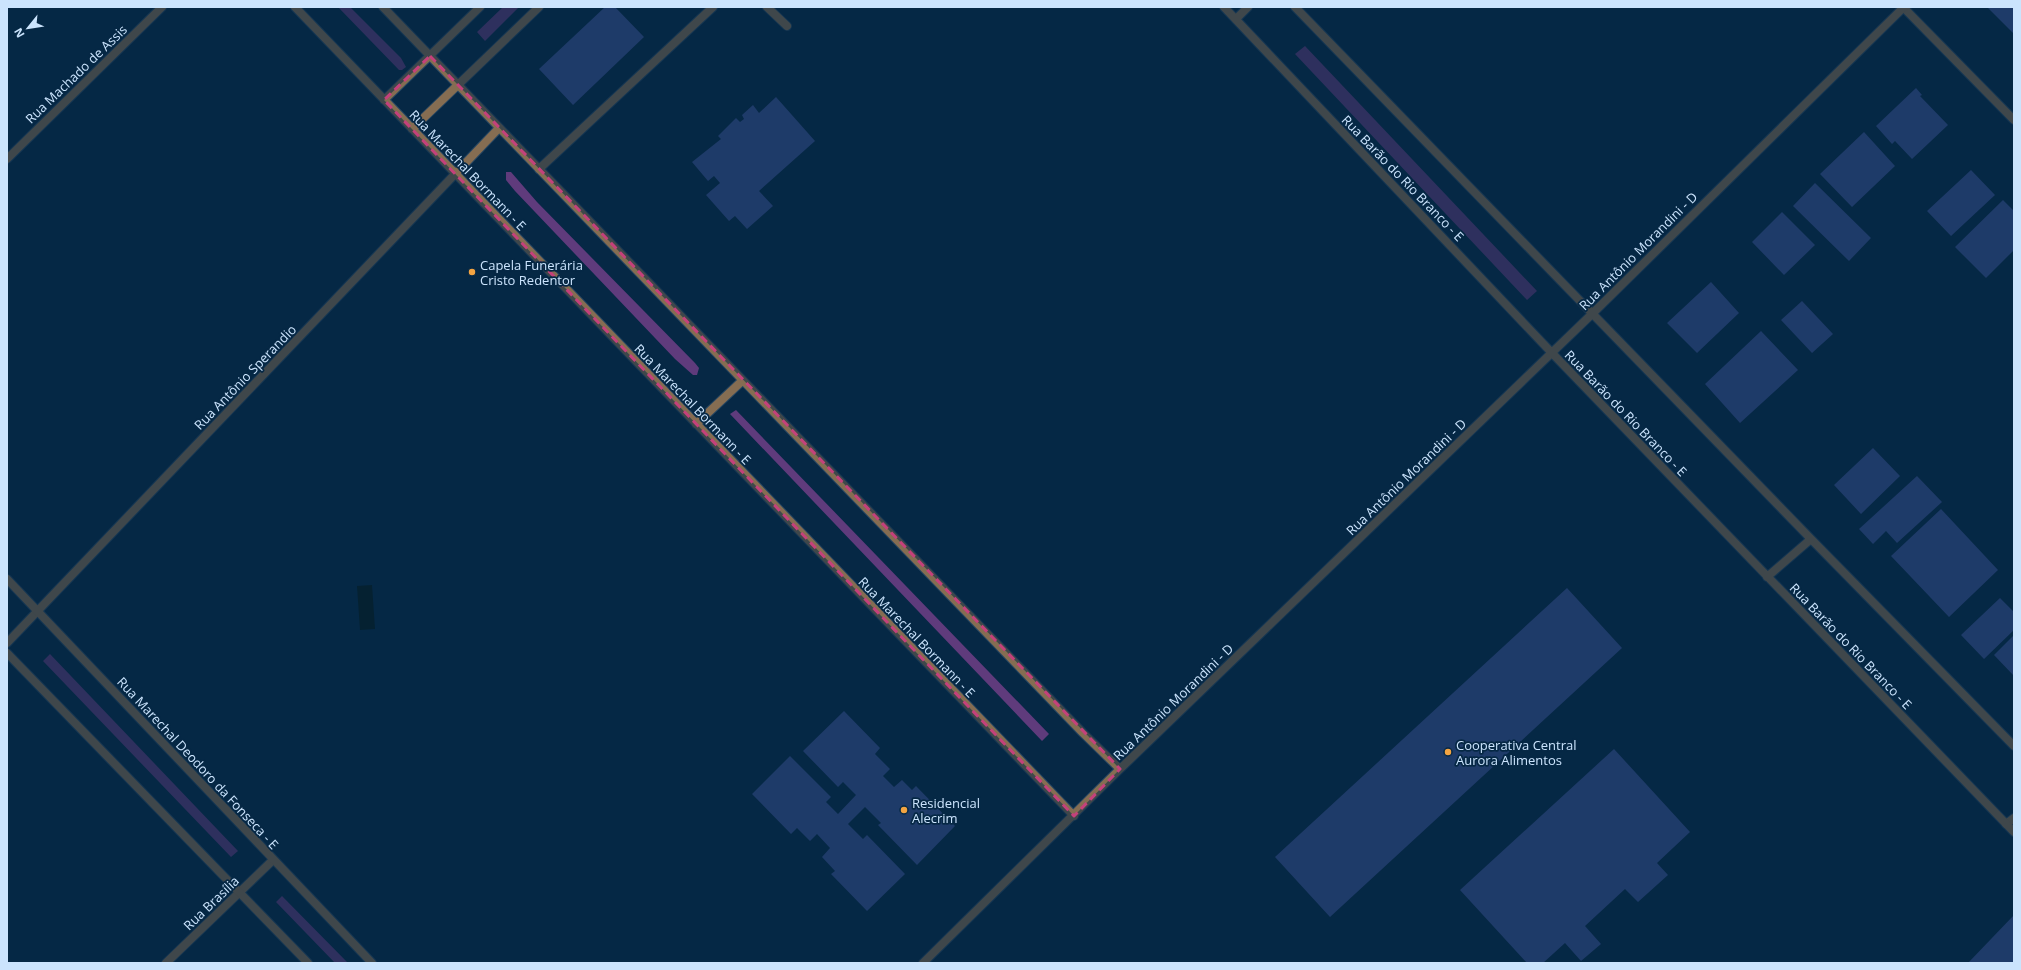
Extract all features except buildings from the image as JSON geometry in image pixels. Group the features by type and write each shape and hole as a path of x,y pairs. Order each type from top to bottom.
{"street":[{"name":"Rua Machado de Assis","path":"7,159 162,7"},
{"name":"Rua Marechal Bormann - E","path":"295,7 1074,816"},
{"path":"383,7 1083,733 1120,769"},
{"path":"384,100 480,7"},
{"path":"412,129 539,7"},
{"path":"539,169 714,7"},
{"path":"767,7 787,26"},
{"name":"Rua Barão do Rio Branco - E","path":"1224,7 1552,353 2014,832"},
{"path":"1236,19 1248,7"},
{"path":"1295,7 1592,314 2014,746"},
{"path":"1904,7 2014,120"},
{"name":"Rua Antônio Morandini - D","path":"923,963 1074,816 1120,769 1552,353 1904,7"},
{"name":"Rua Antônio Sperandio","path":"7,642 499,128"},
{"path":"696,424 742,380"},
{"path":"1767,577 1811,539"},
{"name":"Rua Marechal Deodoro da Fonseca - E","path":"7,579 372,963"},
{"path":"7,653 308,963"},
{"path":"2006,824 2014,818"},
{"name":"Rua Brasília","path":"166,963 273,860"}],"highlighted area":[{"path":"430,56 1120,769 1074,816 384,100"}],"shaded area":[{"path":"338,7 350,7 401,58 406,67 399,70"},
{"path":"503,7 519,7 485,41 477,32"},
{"path":"1305,46 1537,291 1527,300 1295,54"},
{"path":"506,172 511,172 537,202 695,363 699,368 697,375 693,375 675,359 515,191 506,180"},
{"path":"736,410 1049,734 1042,741 730,414"},
{"path":"372,585 375,629 360,630 357,586"},
{"path":"50,654 238,851 231,857 43,661"},
{"path":"282,896 348,963 335,963 276,902"}],"place":[{"name":"Capela Funerária Cristo Redentor","path":"472,272"},
{"name":"Cooperativa Central Aurora Alimentos","path":"1448,752"},
{"name":"Residencial Alecrim","path":"904,810"}]}
